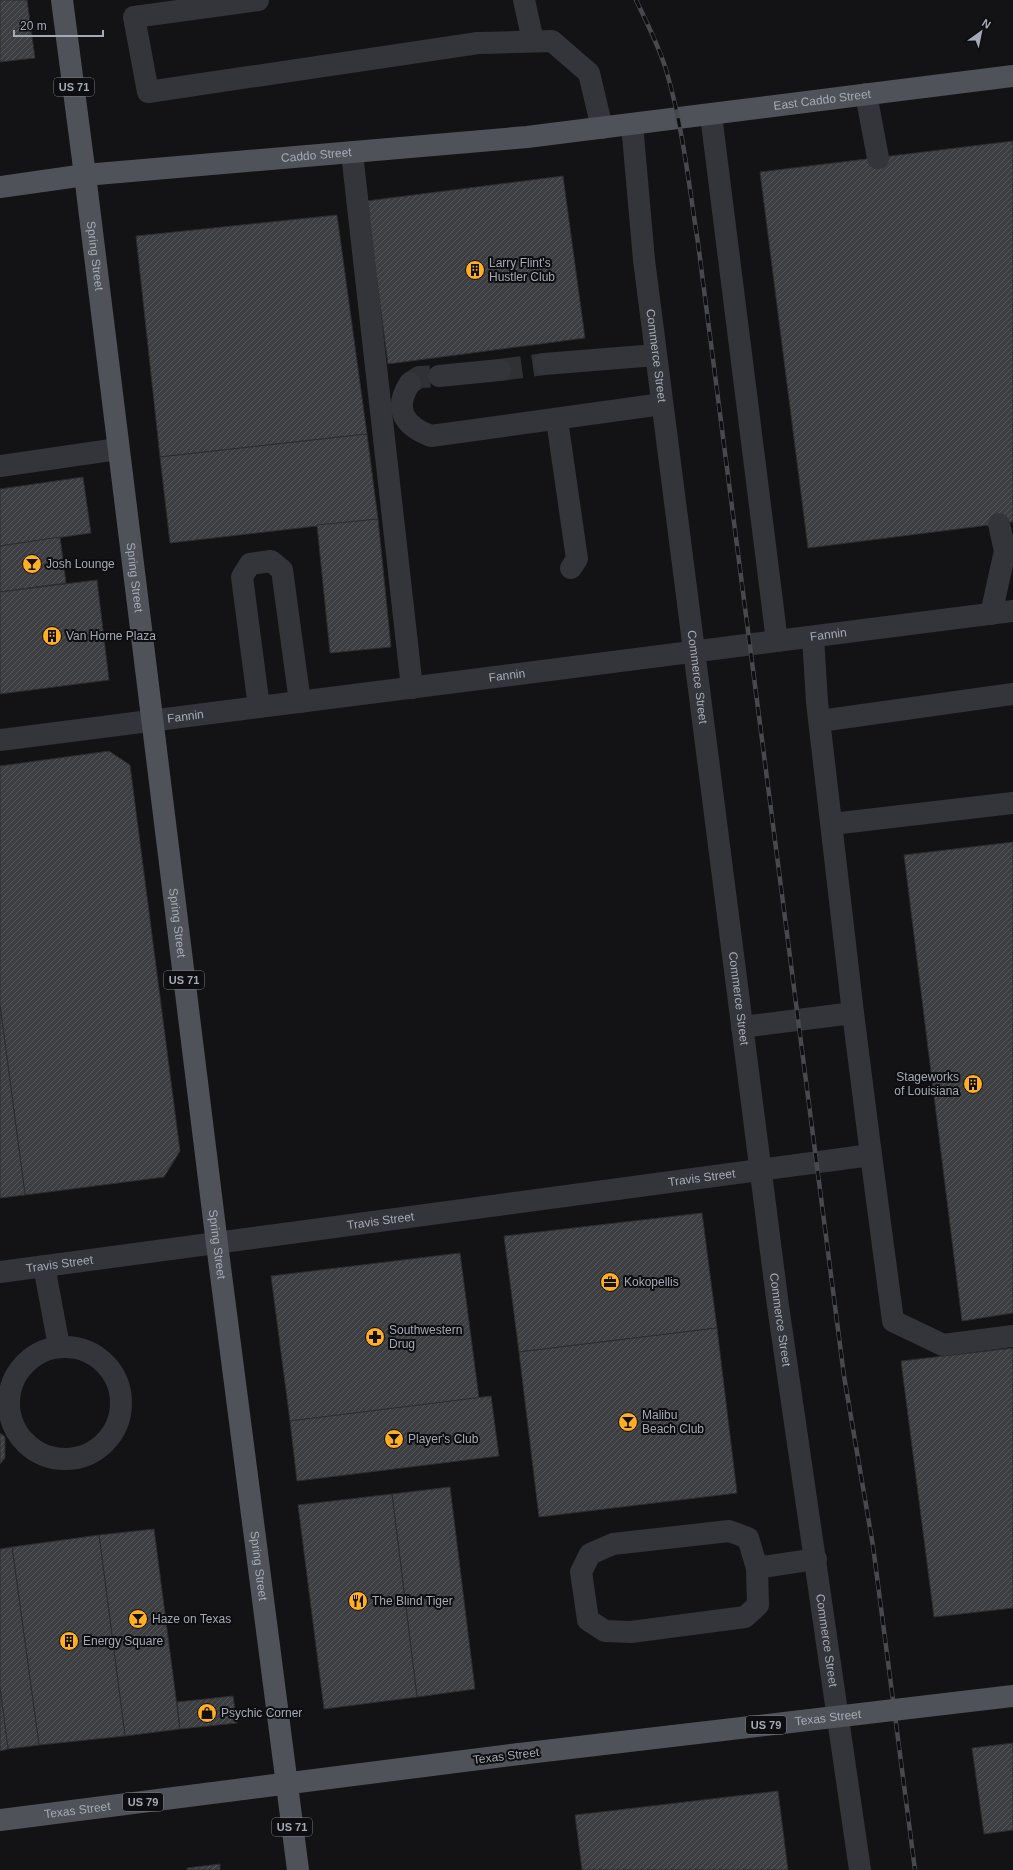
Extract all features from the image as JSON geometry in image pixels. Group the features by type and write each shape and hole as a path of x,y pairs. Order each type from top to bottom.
{"main road":[{"name":"Spring Street","path":"62,0 217,1244 298,1870"},
{"name":"East Caddo Street","path":"632,124 1013,76"},
{"name":"Caddo Street","path":"0,187 85,175 352,153 632,124"},
{"name":"Texas Street","path":"0,1820 519,1754 1013,1696"}],"street":[{"path":"258,0 134,17 148,92 478,43 552,41 589,73 602,128"},
{"path":"524,0 533,42"},
{"path":"866,94 878,158"},
{"path":"711,114 777,641"},
{"name":"Commerce Street","path":"632,124 644,260 778,1306 816,1559 860,1870"},
{"path":"352,153 412,688"},
{"path":"544,364 656,355"},
{"path":"439,376 500,370"},
{"path":"410,383 403,393 401,406 405,420 417,431 431,436 557,420 662,404"},
{"path":"557,420 577,559 571,568"},
{"path":"0,466 118,450"},
{"path":"991,614 1005,551 999,524"},
{"path":"259,708 242,577 250,564 271,561 282,570 300,702"},
{"name":"Fannin","path":"0,740 1013,611"},
{"path":"812,636 820,721 853,1013 893,1321 943,1345 1013,1336"},
{"path":"820,721 1013,694"},
{"path":"832,824 1013,803"},
{"path":"742,1027 853,1013"},
{"name":"Travis Street","path":"0,1272 761,1171 871,1155"},
{"path":"44,1266 59,1346"},
{"path":"59,1346 77,1347 94,1354 109,1367 118,1384 122,1402 119,1422 109,1439 95,1451 77,1458 58,1459 40,1454 25,1443 14,1428 8,1411 9,1393 15,1375 26,1361 41,1351 59,1346"},
{"path":"729,1531 748,1538 757,1568 758,1605 745,1617 631,1632 605,1631 588,1620 581,1572 590,1554 613,1544 729,1531"},
{"path":"757,1568 816,1559"}],"building":[{"path":"0,0 27,0 35,58 0,62"},
{"path":"1013,141 1013,522 808,548 760,172"},
{"name":"Larry Flint's Hustler Club","path":"563,176 585,338 388,364 366,201"},
{"path":"337,215 367,434 160,457 136,236"},
{"path":"367,434 378,519 170,543 160,457"},
{"path":"83,477 91,533 0,546 0,489"},
{"path":"378,519 391,647 330,653 317,525"},
{"name":"Josh Lounge","path":"60,537 66,583 0,592 0,546"},
{"name":"Van Horne Plaza","path":"97,580 109,680 0,694 0,592"},
{"path":"109,751 130,765 180,1151 164,1177 25,1195 0,1005 0,766"},
{"name":"Stageworks of Louisiana","path":"1013,842 1013,1313 962,1321 904,855"},
{"path":"0,1005 25,1195 0,1198"},
{"name":"Kokopellis","path":"702,1213 717,1328 519,1352 504,1236"},
{"name":"Southwestern Drug","path":"460,1253 479,1398 290,1421 271,1276"},
{"name":"Malibu Beach Club","path":"717,1328 737,1493 539,1517 519,1352"},
{"path":"1013,1348 1013,1608 934,1617 901,1361"},
{"name":"Player's Club","path":"491,1396 499,1456 297,1481 290,1421"},
{"path":"0,1433 5,1437 5,1458 0,1464"},
{"path":"450,1487 475,1689 417,1697 392,1494"},
{"name":"The Blind Tiger","path":"392,1494 417,1697 324,1709 298,1505"},
{"name":"Haze on Texas","path":"154,1529 180,1729 125,1736 99,1535"},
{"name":"Energy Square","path":"99,1535 125,1736 39,1745 12,1547"},
{"path":"12,1547 39,1745 8,1749 0,1688 0,1549"},
{"path":"0,1688 8,1749 0,1751"},
{"name":"Psychic Corner","path":"233,1696 237,1723 180,1729 177,1702"},
{"path":"1013,1743 1013,1830 984,1834 972,1748"},
{"path":"778,1791 788,1870 582,1870 575,1815"},
{"path":"220,1864 220,1870 187,1870 187,1868"}],"tunnel":[{"path":"500,370 544,364"},
{"path":"410,383 419,377 439,376"}],"railway":[{"path":"636,0 657,45 673,94 698,243 844,1376 873,1546 915,1870"}],"place":[{"name":"Larry Flint's Hustler Club","path":"475,270"},
{"name":"Josh Lounge","path":"32,564"},
{"name":"Van Horne Plaza","path":"52,636"},
{"name":"Stageworks of Louisiana","path":"973,1084"},
{"name":"Kokopellis","path":"610,1282"},
{"name":"Southwestern Drug","path":"375,1337"},
{"name":"Malibu Beach Club","path":"628,1422"},
{"name":"Player's Club","path":"394,1439"},
{"name":"The Blind Tiger","path":"358,1601"},
{"name":"Haze on Texas","path":"138,1619"},
{"name":"Energy Square","path":"69,1641"},
{"name":"Psychic Corner","path":"207,1713"}]}
